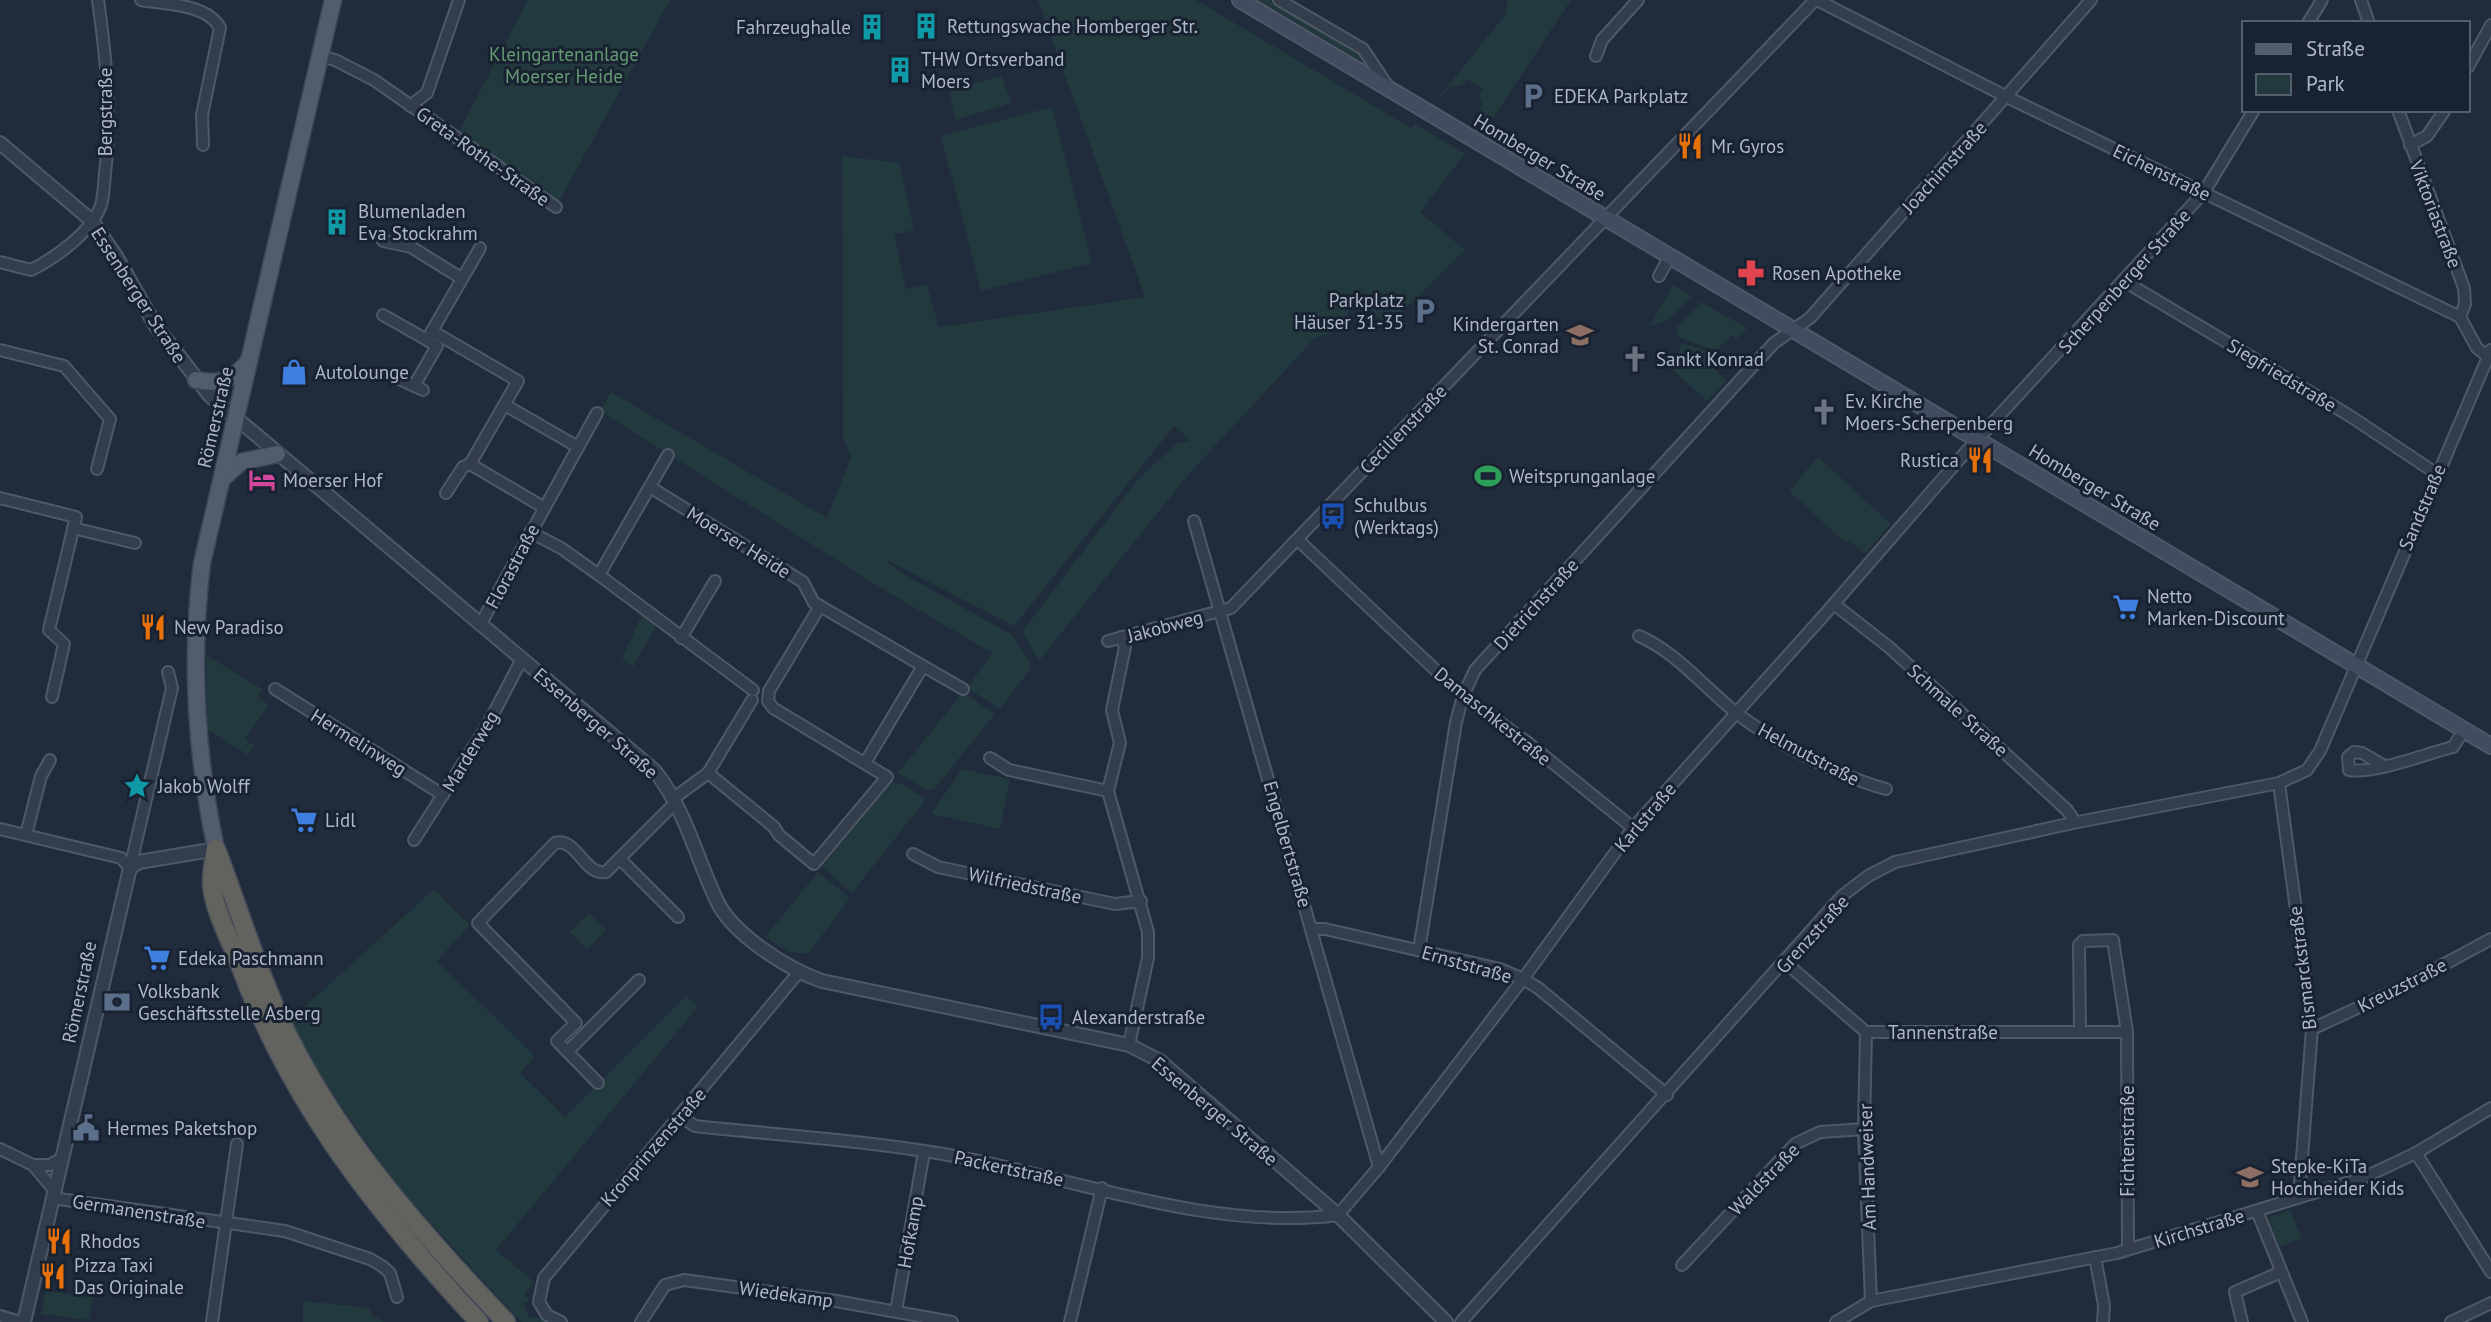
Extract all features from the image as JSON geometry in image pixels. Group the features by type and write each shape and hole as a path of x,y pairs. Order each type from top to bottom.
{"highway":[{"path":"216,849 212,885 222,917 269,1035 303,1099 368,1195 479,1322"},
{"path":"216,849 279,1018 322,1099 388,1191 506,1322"}],"main road":[{"name":"Römerstraße","path":"216,849 200,754 196,637 202,559 237,420 334,0"},
{"name":"Homberger Straße","path":"1240,0 2491,746"},
{"path":"196,380 211,383 229,380 249,361"},
{"path":"222,479 241,462 277,454"}],"street":[{"name":"Bergstraße","path":"92,221 101,204 108,145 108,94 98,0"},
{"path":"141,0 199,11 215,20 220,28 202,116 203,145"},
{"name":"Greta-Rothe-Straße","path":"411,106 426,93 459,0"},
{"name":"Homberger Straße","path":"1279,0 1363,49 1391,90"},
{"path":"1596,56 1602,40 1638,0"},
{"name":"Eichenstraße","path":"1816,0 2007,97 2460,317"},
{"name":"Cecilienstraße","path":"1222,611 1231,608 1298,540 1604,217 1816,0"},
{"name":"Joachimstraße","path":"1793,330 1810,318 2091,0"},
{"path":"2309,21 2322,0"},
{"path":"2361,0 2368,21"},
{"path":"2470,63 2491,25"},
{"name":"Greta-Rothe-Straße","path":"320,57 364,75 556,207"},
{"name":"Scherpenberger Straße","path":"1978,440 2204,192 2253,112"},
{"name":"Viktoriastraße","path":"2399,112 2464,288 2465,304 2460,317"},
{"path":"2410,145 2427,136 2444,112"},
{"name":"Essenberger Straße","path":"0,143 92,221 155,325 196,380 237,420 637,753 655,771 675,800 723,911 758,944 799,972 822,981 1129,1045 1160,1061 1338,1215 1439,1320"},
{"path":"0,262 31,270 44,263 92,221"},
{"path":"383,241 411,247 461,278"},
{"path":"430,336 480,248"},
{"path":"1659,276 1670,256"},
{"name":"Siegfriedstraße","path":"2124,281 2350,416 2437,474"},
{"path":"383,315 518,381 470,464 463,467 446,493"},
{"path":"2460,317 2477,348 2490,355"},
{"name":"Dietrichstraße","path":"1419,950 1463,696 1475,670 1767,351 1793,330"},
{"path":"399,379 419,388 437,346 430,336"},
{"path":"0,350 64,366 110,419 97,470"},
{"name":"Sandstraße","path":"2355,666 2490,355"},
{"path":"505,405 578,447"},
{"name":"Florastraße","path":"481,625 543,507 597,413"},
{"name":"Karlstraße","path":"1338,1215 1379,1167 1523,979 1633,828 1978,440"},
{"path":"599,575 668,455"},
{"name":"Florastraße","path":"470,464 543,507"},
{"name":"Moerser Heide","path":"650,487 803,582 814,603 820,606"},
{"path":"0,498 135,543"},
{"name":"Engelbertstraße","path":"1194,521 1222,611 1379,1167"},
{"path":"52,697 64,644 49,630 75,522"},
{"path":"530,532 561,548 599,575 753,695 769,696"},
{"name":"Damaschkestraße","path":"1298,540 1463,696 1527,742 1633,828"},
{"path":"681,638 715,580"},
{"name":"Schmale Straße","path":"1834,604 1900,657 2067,810 2075,822"},
{"path":"708,772 775,827 779,835 814,864 887,778 773,708 769,696 820,606 963,689"},
{"name":"Jakobweg","path":"1108,641 1222,611"},
{"name":"Helmutstraße","path":"1639,636 1658,644 1735,712 1760,730 1858,782 1886,789"},
{"path":"1121,637 1125,647 1112,710 1121,743 1108,791 1149,932 1148,958 1129,1045"},
{"name":"Marderweg","path":"414,840 488,724 522,659"},
{"path":"865,763 923,666"},
{"name":"Grenzstraße","path":"1461,1322 1786,963 1842,897 1868,876 1895,862 2075,822 2279,783 2306,770 2320,751 2355,666"},
{"name":"Römerstraße","path":"22,1322 172,688 168,672"},
{"name":"Hermelinweg","path":"275,689 443,795"},
{"path":"586,1033 478,923 555,843 567,844 601,874 620,859 675,800 708,772 753,695"},
{"path":"2383,765 2453,747 2464,730"},
{"path":"990,758 1009,771 1108,791"},
{"path":"26,835 41,776 50,760"},
{"name":"Bismarckstraße","path":"2279,783 2312,1030 2299,1196"},
{"path":"0,829 121,858 130,868 139,862 216,849"},
{"name":"Wilfriedstraße","path":"913,854 937,867 1115,904 1141,901"},
{"path":"620,859 678,917"},
{"name":"Ernststraße","path":"1312,929 1325,929 1500,969 1523,979 1538,988 1667,1095"},
{"name":"Fichtenstraße","path":"2080,1031 2079,944 2109,938 2116,944 2127,1032 2128,1249"},
{"name":"Kreuzstraße","path":"2312,1030 2402,987 2491,939"},
{"name":"Tannenstraße","path":"1786,963 1866,1032 2127,1032"},
{"name":"Kronprinzenstraße","path":"561,1322 547,1315 539,1302 544,1278 630,1170 680,1116 799,972"},
{"path":"568,1051 639,980"},
{"path":"576,1023 558,1041 598,1083"},
{"name":"Am Handweiser","path":"1866,1032 1864,1129 1871,1301"},
{"name":"Kirchstraße","path":"1836,1322 1871,1301 2128,1249 2363,1178 2416,1153 2491,1108"},
{"name":"Packertstraße","path":"680,1116 695,1126 924,1152 1223,1216 1297,1221 1338,1215"},
{"name":"Waldstraße","path":"1682,1265 1795,1144 1820,1132 1864,1129"},
{"name":"Germanenstraße","path":"227,1224 237,1144"},
{"path":"0,1150 33,1165 50,1164 62,1158"},
{"name":"Hofkamp","path":"896,1311 924,1152"},
{"path":"2416,1153 2491,1272"},
{"path":"33,1165 53,1194"},
{"path":"1070,1322 1102,1188"},
{"name":"Germanenstraße","path":"53,1194 227,1224 285,1231 370,1259 390,1273 397,1297"},
{"path":"2257,1211 2302,1322"},
{"path":"212,1322 227,1224"},
{"path":"2095,1257 2104,1305 2103,1322"},
{"path":"2242,1322 2235,1292 2281,1272"},
{"name":"Wiedekamp","path":"641,1322 665,1285 684,1280 896,1311 951,1322"},
{"path":"2451,1322 2491,1303"},
{"path":"0,1316 22,1322"}],"green space":[{"name":"Kleingartenanlage Moerser Heide","path":"528,0 670,0 557,205 456,137"},
{"path":"1038,0 1196,0 1411,128 1415,124 1465,154 1420,212 1465,250 1389,325 1359,301 1330,334 1315,338 1188,475 1039,661 1022,632 1138,479 1176,444 1190,440 1174,426 1014,626 883,558 900,572 1012,635 1031,664 1029,671 1000,709 967,688 992,653 881,588 600,411 611,392 827,518 851,457 843,436 842,156 899,163 914,230 894,235 906,289 927,285 939,327 1145,297"},
{"path":"1259,0 1269,0 1356,52 1363,62"},
{"path":"1508,0 1571,0 1487,127 1477,121 1482,104 1479,96 1483,89 1467,79 1462,85 1451,87 1438,98 1505,15"},
{"path":"1002,76 1011,103 956,120 949,90"},
{"path":"1052,107 1092,263 981,291 941,136"},
{"path":"1673,285 1692,296 1668,320 1650,326"},
{"path":"1701,302 1747,328 1736,339 1731,335 1716,351 1678,337 1676,328"},
{"path":"1681,343 1714,353 1707,362 1727,381 1707,401 1674,371"},
{"path":"1818,457 1891,524 1865,554 1849,540 1846,543 1789,491"},
{"path":"642,615 656,626 633,667 622,658"},
{"path":"206,655 262,689 258,697 269,705 245,739 254,746 248,755 207,729"},
{"path":"963,692 995,714 934,789 928,791 898,773"},
{"path":"962,769 1010,779 1000,829 931,814"},
{"path":"891,782 901,784 926,799 852,893 822,867"},
{"path":"818,872 850,898 808,954 789,952 765,937"},
{"path":"434,889 470,925 437,961 535,1056 520,1073 565,1117 686,996 698,1007 496,1250 534,1282 524,1294 529,1300 523,1303 529,1317 538,1317 548,1322 521,1322 398,1187 320,1076 289,1021"},
{"path":"589,913 606,930 587,949 570,932"},
{"path":"2290,1210 2302,1238 2280,1247 2268,1218"},
{"path":"46,1291 93,1297 89,1320 41,1314"},
{"path":"303,1301 371,1308 371,1315 385,1322 303,1322"}],"place":[{"name":"Rettungswache Homberger Str.","path":"926,26"},
{"name":"Fahrzeughalle","path":"872,27"},
{"name":"THW Ortsverband Moers","path":"900,70"},
{"name":"EDEKA Parkplatz","path":"1533,96"},
{"name":"Mr. Gyros","path":"1690,146"},
{"name":"Blumenladen Eva Stockrahm","path":"337,222"},
{"name":"Rosen Apotheke","path":"1751,273"},
{"name":"Parkplatz Häuser 31-35","path":"1425,311"},
{"name":"Kindergarten St. Conrad","path":"1580,335"},
{"name":"Sankt Konrad","path":"1635,359"},
{"name":"Autolounge","path":"294,372"},
{"name":"Ev. Kirche Moers-Scherpenberg","path":"1824,412"},
{"name":"Rustica","path":"1980,460"},
{"name":"Weitsprunganlage","path":"1488,476"},
{"name":"Moerser Hof","path":"262,480"},
{"name":"Schulbus (Werktags)","path":"1333,516"},
{"name":"Netto Marken-Discount","path":"2126,607"},
{"name":"New Paradiso","path":"153,627"},
{"name":"Jakob Wolff","path":"137,786"},
{"name":"Lidl","path":"304,820"},
{"name":"Edeka Paschmann","path":"157,958"},
{"name":"Volksbank Geschäftsstelle Asberg","path":"117,1002"},
{"name":"Alexanderstraße","path":"1051,1017"},
{"name":"Hermes Paketshop","path":"86,1128"},
{"name":"Stepke-KiTa Hochheider Kids","path":"2250,1177"},
{"name":"Rhodos","path":"59,1241"},
{"name":"Pizza Taxi Das Originale","path":"53,1276"}]}
